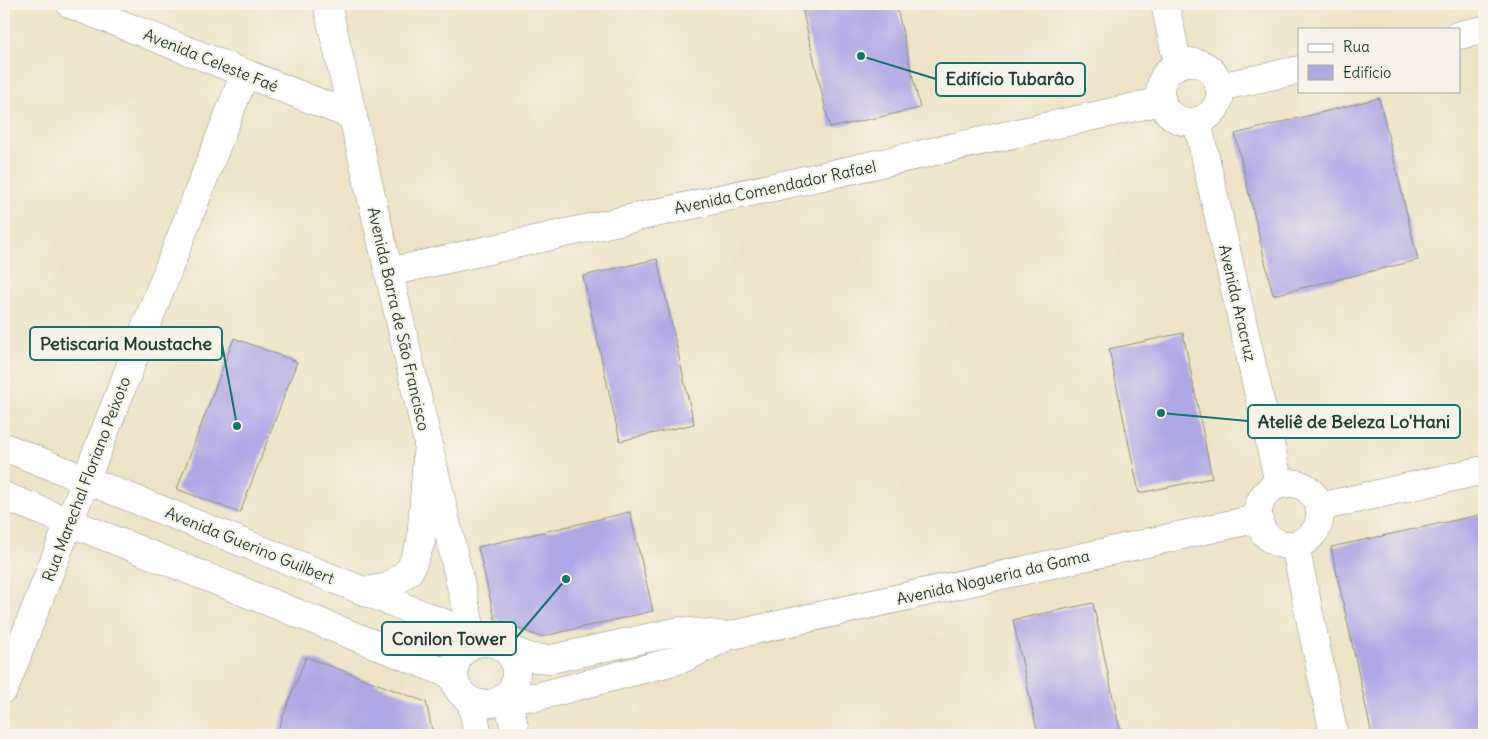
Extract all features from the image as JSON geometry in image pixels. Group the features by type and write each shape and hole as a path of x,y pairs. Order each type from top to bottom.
{"street":[{"name":"Avenida Celeste Faé","path":"70,4 353,116"},
{"name":"Avenida Barra de São Francisco","path":"327,4 428,442 484,639"},
{"path":"1165,4 1178,65"},
{"path":"1460,35 1484,30"},
{"path":"1196,63 1204,66 1212,71 1219,87 1220,96 1213,112 1197,121 1189,122 1172,116 1162,101 1162,85 1165,76 1178,65 1196,63"},
{"path":"1219,87 1298,70"},
{"name":"Rua Marechal Floriano Peixoto","path":"4,689 245,73"},
{"name":"Avenida Comendador Rafael","path":"389,272 1162,101"},
{"name":"Avenida Aracruz","path":"1197,121 1280,484"},
{"path":"363,591 389,587 410,570 421,542 428,442"},
{"name":"Avenida Guerino Guilbert","path":"4,447 484,639"},
{"path":"1320,507 1484,470"},
{"path":"1280,484 1300,484 1309,490 1320,507 1320,517 1312,535 1295,545 1285,545 1267,536 1261,528 1259,507 1263,498 1270,490 1280,484"},
{"path":"4,496 454,676"},
{"name":"Avenida Nogueria da Gama","path":"508,695 536,697 682,659 728,636 1259,518"},
{"path":"1295,545 1334,735"},
{"name":"Avenida Nogueria da Gama","path":"484,639 531,658 552,660 680,631 728,636"},
{"path":"470,701 490,704 508,695 513,686 516,666 512,657 484,639 486,641 466,648 459,656 454,676 457,686 470,701 478,735"},
{"path":"508,695 516,735"}],"building":[{"path":"801,4 896,4 920,108 830,128"},
{"path":"1379,98 1418,260 1273,295 1235,134"},
{"path":"657,259 694,424 620,441 583,276"},
{"path":"1183,333 1212,478 1139,493 1109,349"},
{"path":"234,338 297,362 240,513 177,489"},
{"path":"630,512 653,611 540,637 495,619 478,547"},
{"path":"1484,514 1484,735 1372,735 1331,547"},
{"path":"1093,603 1121,735 1038,735 1013,620"},
{"path":"306,657 426,702 433,735 276,735"}],"place":[{"name":"Edifício Tubarâo","path":"861,56"},
{"name":"Ateliê de Beleza Lo'Hani","path":"1161,413"},
{"name":"Petiscaria Moustache","path":"237,426"},
{"name":"Conilon Tower","path":"566,579"}]}
